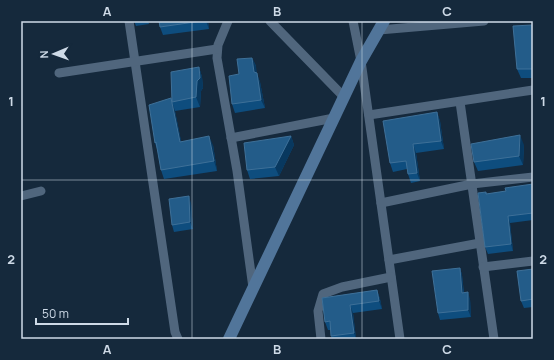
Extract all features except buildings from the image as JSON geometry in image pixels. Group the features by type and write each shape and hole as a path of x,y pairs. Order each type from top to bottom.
{"main road":[{"path":"229,339 361,61 382,25"}],"street":[{"path":"129,21 175,332 178,339"},
{"path":"228,21 219,40 217,58 231,138 253,288"},
{"path":"270,21 344,97"},
{"path":"353,21 369,115 400,339"},
{"path":"382,25 484,21"},
{"path":"59,72 218,49"},
{"path":"369,115 533,90"},
{"path":"460,102 494,339"},
{"path":"231,138 334,118"},
{"path":"381,202 472,184 533,177"},
{"path":"21,196 41,191"},
{"path":"388,260 480,243"},
{"path":"483,267 533,261"},
{"path":"321,339 318,311 323,294 342,287 391,277"}]}
